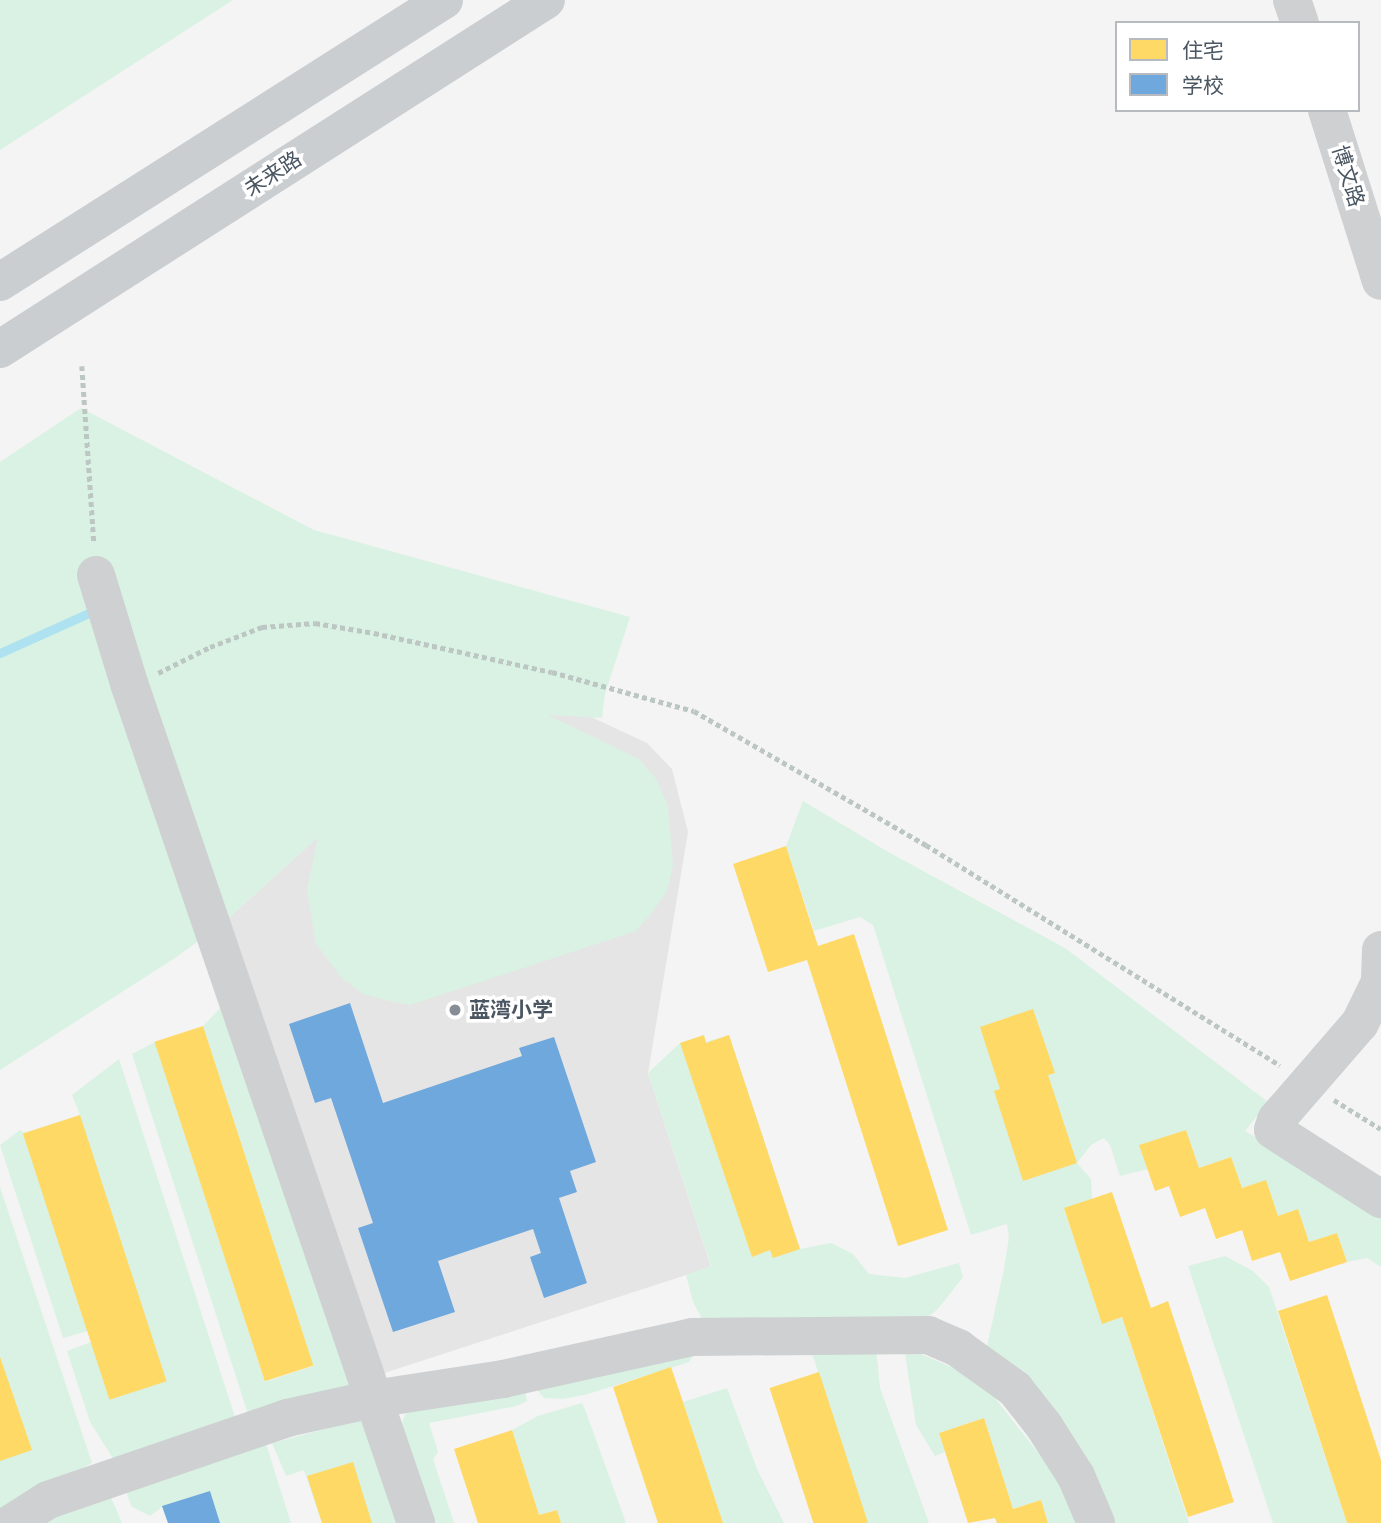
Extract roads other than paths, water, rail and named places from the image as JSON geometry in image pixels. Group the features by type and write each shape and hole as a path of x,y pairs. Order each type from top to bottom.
{"main road":[{"path":"0,282 444,0"},
{"name":"未来路","path":"0,349 546,0"}],"street":[{"path":"1292,0 1299,21"},
{"name":"博文路","path":"1328,112 1381,281"},
{"path":"96,575 126,673 416,1523"},
{"path":"1381,950 1380,982 1360,1023 1276,1120 1273,1130 1381,1199"},
{"path":"12,1523 48,1500 287,1418 373,1399 503,1379 692,1337 928,1335 958,1348 1015,1389 1044,1426 1076,1476 1096,1523"}],"waterway":[{"path":"0,653 93,611"}],"place":[{"name":"蓝湾小学","path":"455,1010"}]}
